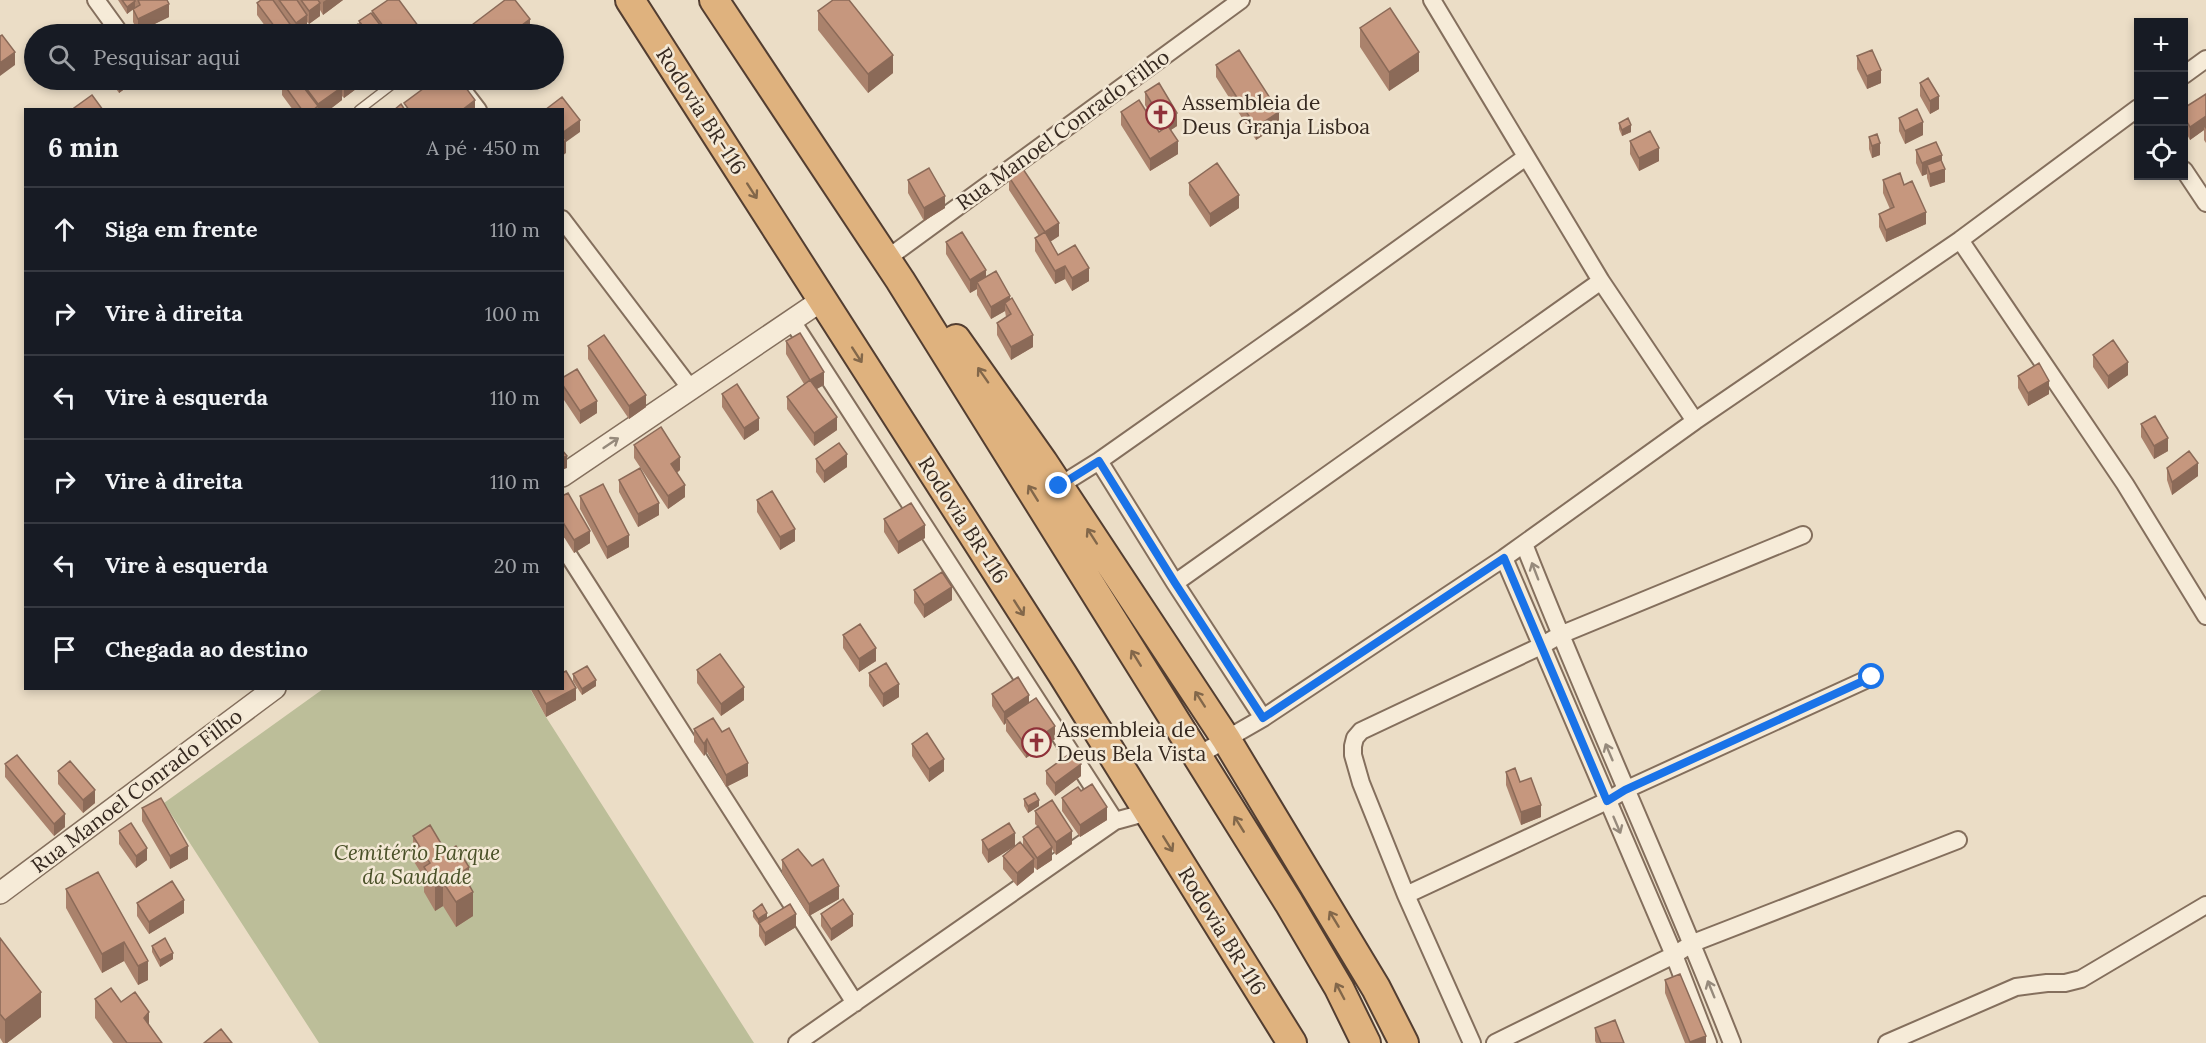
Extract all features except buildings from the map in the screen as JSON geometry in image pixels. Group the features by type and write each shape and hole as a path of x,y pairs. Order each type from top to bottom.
{"highway":[{"name":"Rodovia BR-116","path":"630,0 1024,615 1292,1043"},
{"path":"714,0 892,270 1197,756 1318,950 1366,1043"},
{"path":"892,270 968,353 1059,486 1226,739 1376,988 1404,1043"}],"street":[{"path":"96,0 114,24"},
{"name":"Rua Manoel Conrado Filho","path":"892,270 1241,0"},
{"path":"1432,0 1601,281 1695,421"},
{"path":"2188,72 2206,59"},
{"path":"463,90 476,108"},
{"path":"1197,756 1263,718 1504,558 1695,421 1960,240 2134,112"},
{"path":"1059,486 1099,461 1526,157"},
{"path":"2188,176 2206,203"},
{"path":"564,222 691,388"},
{"path":"1960,240 2125,484 2206,616"},
{"path":"1175,583 1601,281"},
{"path":"564,475 822,300"},
{"path":"792,321 1115,821"},
{"path":"1099,461 1263,718"},
{"path":"1472,1043 1406,895 1360,783 1353,754 1355,738 1361,731 1560,635 1803,535"},
{"path":"1524,544 1625,790 1693,943 1732,1043"},
{"path":"564,548 855,1003"},
{"path":"1504,558 1674,955 1708,1043"},
{"path":"1406,895 1607,801 1625,790 1872,677"},
{"name":"Rua Manoel Conrado Filho","path":"0,893 272,690"},
{"path":"797,1043 1115,821 1148,812"},
{"path":"1495,1043 1674,955 1693,943 1958,840"},
{"path":"1887,1043 2016,987 2065,983 2081,979 2206,905"}],"lane":[{"path":"362,108 385,90"}],"green space":[{"name":"Cemitério Parque da Saudade","path":"322,690 531,690 754,1043 319,1043 164,803"}],"place":[{"name":"Assembleia de Deus Granja Lisboa","path":"1161,115"},
{"name":"Assembleia de Deus Bela Vista","path":"1036,742"}],"route":[{"path":"1059,486 1099,461 1263,718 1504,558 1607,801 1625,790 1872,677"}]}
